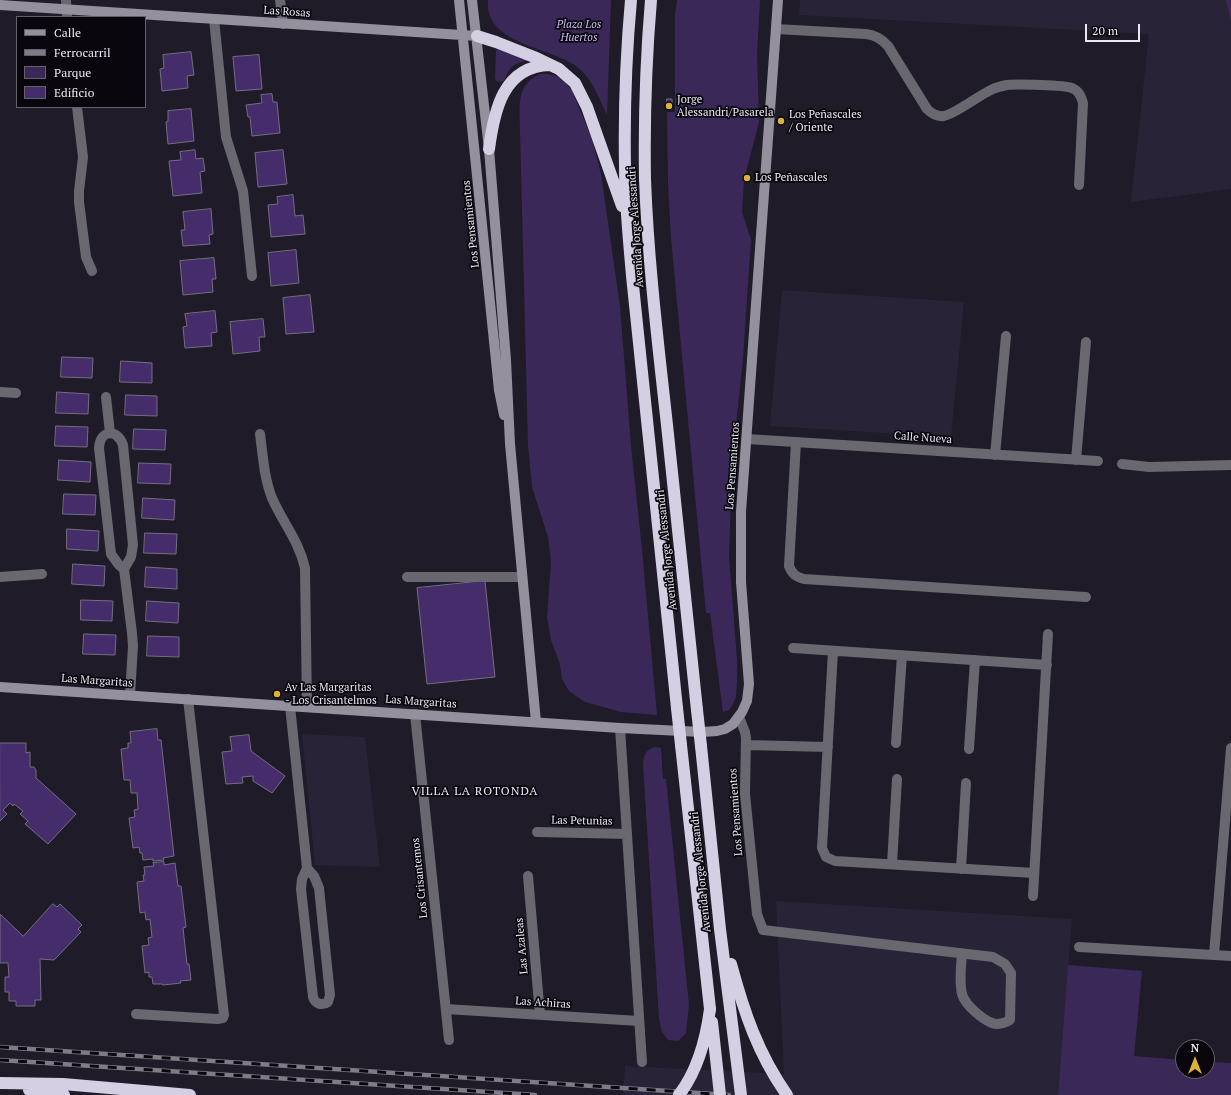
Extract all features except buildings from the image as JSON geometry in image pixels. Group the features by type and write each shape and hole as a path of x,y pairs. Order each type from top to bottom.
{"highway":[{"name":"Avenida Jorge Alessandri","path":"631,0 626,63 625,114 627,221 677,708 720,1095"},
{"name":"Avenida Jorge Alessandri","path":"651,0 645,120 645,178 648,223 659,346 720,929 741,1095"},
{"path":"477,36 522,52 550,65 566,74 575,83 590,114 611,170 627,221"},
{"path":"489,149 492,131 504,92 519,75 526,70 540,65 550,65"},
{"path":"720,929 744,1010 753,1034 765,1059 787,1095"},
{"path":"679,1095 689,1080 697,1063 708,1027 710,1009"},
{"path":"0,1084 64,1095"},
{"path":"0,1084 63,1084 190,1095"}],"main road":[{"name":"Los Pensamientos","path":"459,0 499,390 510,444"},
{"name":"Los Pensamientos","path":"472,0 489,149 506,360 510,444 536,722"},
{"name":"Los Pensamientos","path":"739,717 747,701 749,684 740,552 741,512 778,0"},
{"name":"Las Rosas","path":"0,5 477,36"},
{"name":"Las Margaritas","path":"0,687 620,728 702,732 717,731 725,728 733,724 739,717"}],"street":[{"path":"280,0 283,24"},
{"path":"214,19 226,136 243,191 252,276"},
{"path":"776,29 866,34 880,38 888,46 927,110 937,116 948,115 1000,86 1016,84 1063,86 1074,89 1078,92 1083,102 1080,185"},
{"path":"77,108 83,158 79,202 86,257 92,271"},
{"path":"995,455 1006,336"},
{"path":"1076,460 1086,342"},
{"path":"0,392 16,393"},
{"path":"106,397 110,433"},
{"path":"124,569 119,566 111,554 99,448 102,438 106,434 110,433 115,433 121,440 124,453 133,545 131,557 124,569 132,639 130,695"},
{"path":"260,434 266,479 269,490 276,507 298,545 305,568 307,707"},
{"name":"Calle Nueva","path":"747,439 1098,461"},
{"path":"796,442 789,566 793,574 798,578 804,580 1086,597"},
{"path":"1122,464 1148,467 1231,465"},
{"path":"0,577 42,574"},
{"path":"407,577 522,577"},
{"path":"1033,896 1048,634"},
{"path":"793,648 1046,665"},
{"path":"833,651 822,848 826,857 835,861 1034,873"},
{"path":"896,743 902,655"},
{"path":"969,749 975,660"},
{"path":"136,1014 217,1019 223,1018 224,1015 188,699"},
{"path":"290,706 307,868 302,878 300,889 314,1001 323,1004 328,1002 330,995 319,888 314,876 307,868"},
{"name":"Los Crisantemos","path":"415,714 449,1040"},
{"name":"Los Pensamientos","path":"739,717 745,732 745,794 757,914 763,930 962,954"},
{"path":"620,728 642,1062"},
{"path":"746,745 828,747"},
{"path":"1214,955 1231,748"},
{"path":"892,864 897,779"},
{"path":"961,869 966,783"},
{"name":"Las Petunias","path":"538,832 626,834"},
{"name":"Las Azaleas","path":"528,876 540,1015"},
{"path":"1079,947 1231,956"},
{"path":"962,954 993,957 1005,964 1011,973 1010,1020 1004,1023 993,1024 970,1008 962,995 960,978 962,954"},
{"name":"Las Achiras","path":"446,1009 639,1021"}],"shaded area":[{"path":"800,0 1231,0 1231,189 1131,202 1149,34 799,15"},
{"path":"782,290 964,302 951,437 770,426"},
{"path":"302,734 365,737 380,867 315,865"},
{"path":"776,901 1072,919 1058,1095 623,1095 625,1066 784,1074"}],"green space":[{"name":"Plaza Los Huertos","path":"488,0 611,0 607,115 591,82 582,71 565,60 507,35 496,26 490,15"},
{"path":"677,0 760,0 757,53 759,122 744,180 742,212 751,240 743,358 732,463 729,556 737,660 737,681 736,697 733,704 729,710 723,712 710,613 706,613 671,238 668,183 667,112 675,112 675,14"},
{"path":"1226,0 1231,0 1231,22"},
{"path":"498,49 531,60 521,62 511,68 508,71 504,81 496,81 496,51"},
{"path":"540,74 556,76 565,82 572,91 592,139 601,174 620,306 631,446 657,715 621,712 585,702 569,691 562,679 560,664 551,640 547,617 551,562 548,537 532,487 528,445 520,113 521,98 526,84"},
{"path":"655,747 661,748 663,779 666,779 689,1005 686,1033 678,1041 668,1040 662,1032 659,1019 643,764 646,753"},
{"path":"1068,965 1142,971 1134,1056 1175,1059 1175,1079 1215,1079 1215,1062 1231,1063 1231,1095 1058,1095"}],"railway":[{"path":"0,1047 729,1095"},
{"path":"0,1060 535,1095"}],"place":[{"name":"Jorge Alessandri/Pasarela","path":"669,106"},
{"name":"Los Peñascales / Oriente","path":"781,121"},
{"name":"Los Peñascales","path":"747,178"},
{"name":"Av Las Margaritas - Los Crisantelmos","path":"277,694"}],"district":[{"name":"VILLA LA ROTONDA","path":"475,792"}]}
